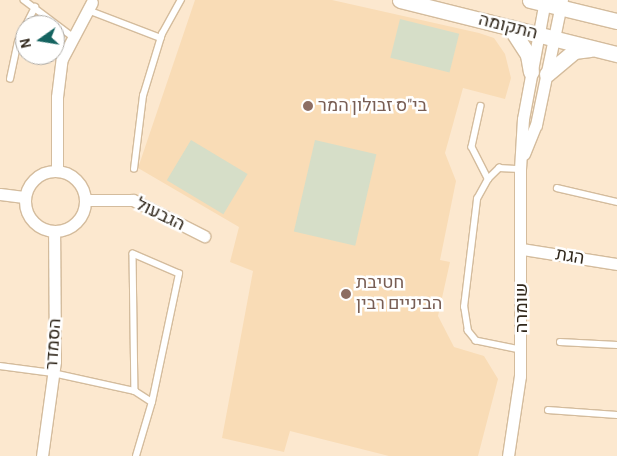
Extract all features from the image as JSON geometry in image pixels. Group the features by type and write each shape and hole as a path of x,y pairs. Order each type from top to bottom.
{"street":[{"name":"התקומה","path":"400,0 617,54"},
{"name":"התקומה","path":"540,1 562,4 617,20"},
{"name":"שומרה","path":"508,456 522,350 521,163 523,119 537,35 540,1"},
{"name":"שומרה","path":"521,163 536,125 556,40 562,4"},
{"path":"57,171 58,91 62,59 72,36 90,6"},
{"path":"510,28 528,55 531,72"},
{"path":"547,74 574,51 594,48"},
{"path":"57,171 79,183 85,200 80,219 72,226 54,232 35,225 25,207 24,197 35,178 57,171"},
{"path":"0,194 24,197"},
{"name":"הגבעול","path":"85,200 133,200 204,236"},
{"name":"הסמדר","path":"42,456 53,373 57,293 54,232"},
{"name":"הגת","path":"522,249 617,264"}],"lane":[{"path":"24,0 72,36"},
{"path":"134,169 144,96 161,38 182,0"},
{"path":"90,6 161,38"},
{"path":"30,15 34,7"},
{"path":"10,79 15,56"},
{"path":"481,106 472,147 488,179"},
{"path":"521,163 499,168 488,179 476,209 464,307 468,331 476,342 522,350"},
{"path":"556,188 617,202"},
{"path":"135,391 133,254 179,274 152,402 136,456"},
{"path":"560,342 617,345"},
{"path":"0,366 53,373 135,391 152,402"},
{"path":"548,410 617,415"}],"shaded area":[{"path":"195,0 332,0 479,33 494,38 505,54 511,78 505,99 463,88 445,153 456,181 440,260 450,262 438,316 454,347 484,356 498,379 478,456 389,456 290,431 284,452 222,438 253,271 230,262 239,227 138,168"}],"green space":[{"path":"400,19 459,34 450,73 390,58"},
{"path":"191,140 248,174 223,214 167,180"},
{"path":"315,140 376,154 355,246 294,232"}],"place":[{"name":"בי\"ס זבולון המר","path":"308,106"},
{"name":"חטיבת הביניים רבין","path":"346,294"}]}
